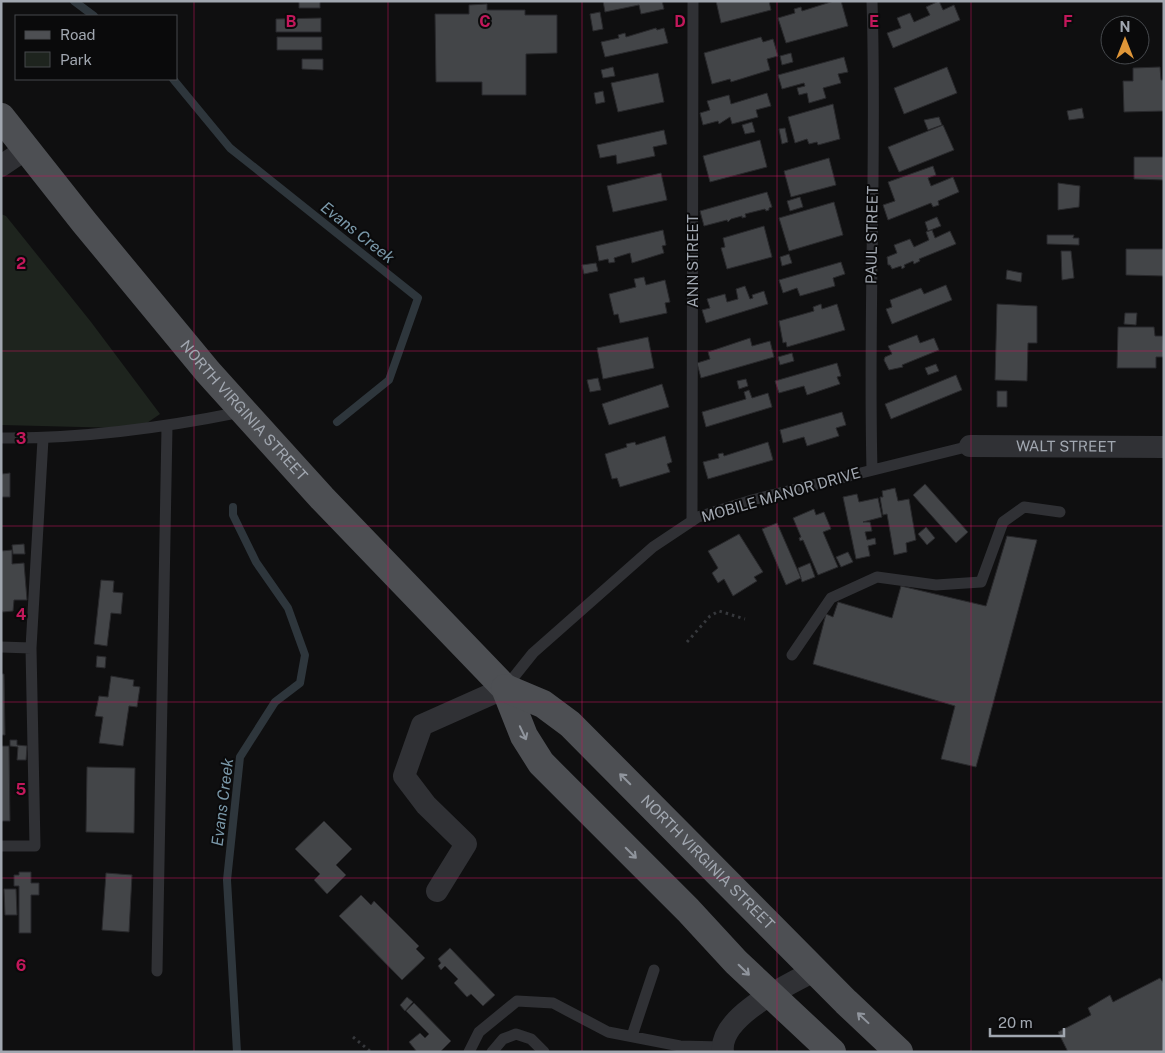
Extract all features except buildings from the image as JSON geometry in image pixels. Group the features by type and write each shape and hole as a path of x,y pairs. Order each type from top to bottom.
{"main road":[{"name":"NORTH VIRGINIA STREET","path":"1,116 103,245 243,412 322,498 505,688 524,736 540,763 769,994 832,1052"},
{"name":"NORTH VIRGINIA STREET","path":"505,688 543,704 570,724 899,1052"}],"street":[{"path":"1,166 26,149"},
{"name":"WALT STREET","path":"970,446 1164,447"},
{"path":"437,891 466,844 426,805 404,776 422,725 505,688"},
{"path":"723,1049 738,1019 769,994 816,970"}],"lane":[{"name":"ANN STREET","path":"692,521 693,1"},
{"name":"PAUL STREET","path":"872,1 874,135 870,331 872,469"},
{"path":"1,438 43,439 168,427 243,412"},
{"path":"157,971 168,427"},
{"path":"1,846 35,846 32,648 43,439"},
{"name":"MOBILE MANOR DRIVE","path":"505,688 533,653 653,547 692,521 752,500 970,446"},
{"path":"792,655 831,598 877,578 936,585 981,582 1003,522 1024,507 1060,512"},
{"path":"1,647 32,648"},
{"path":"632,1036 654,970"},
{"path":"469,1052 479,1032 517,1001 553,1003 608,1032 680,1046 723,1049"},
{"path":"492,1052 503,1039 516,1034 531,1038 544,1052"}],"path":[{"path":"687,642 710,616 719,611 745,619"},
{"path":"353,1037 371,1052"}],"green space":[{"path":"1,214 6,216 91,322 160,414 147,423 121,428 1,425"}],"waterway":[{"name":"Evans Creek","path":"74,1 93,15"},
{"name":"Evans Creek","path":"174,80 230,148 418,298 389,380 337,422"},
{"name":"Evans Creek","path":"233,507 233,515 256,562 288,608 305,655 300,683 275,702 240,757 227,880 237,1052"}]}
